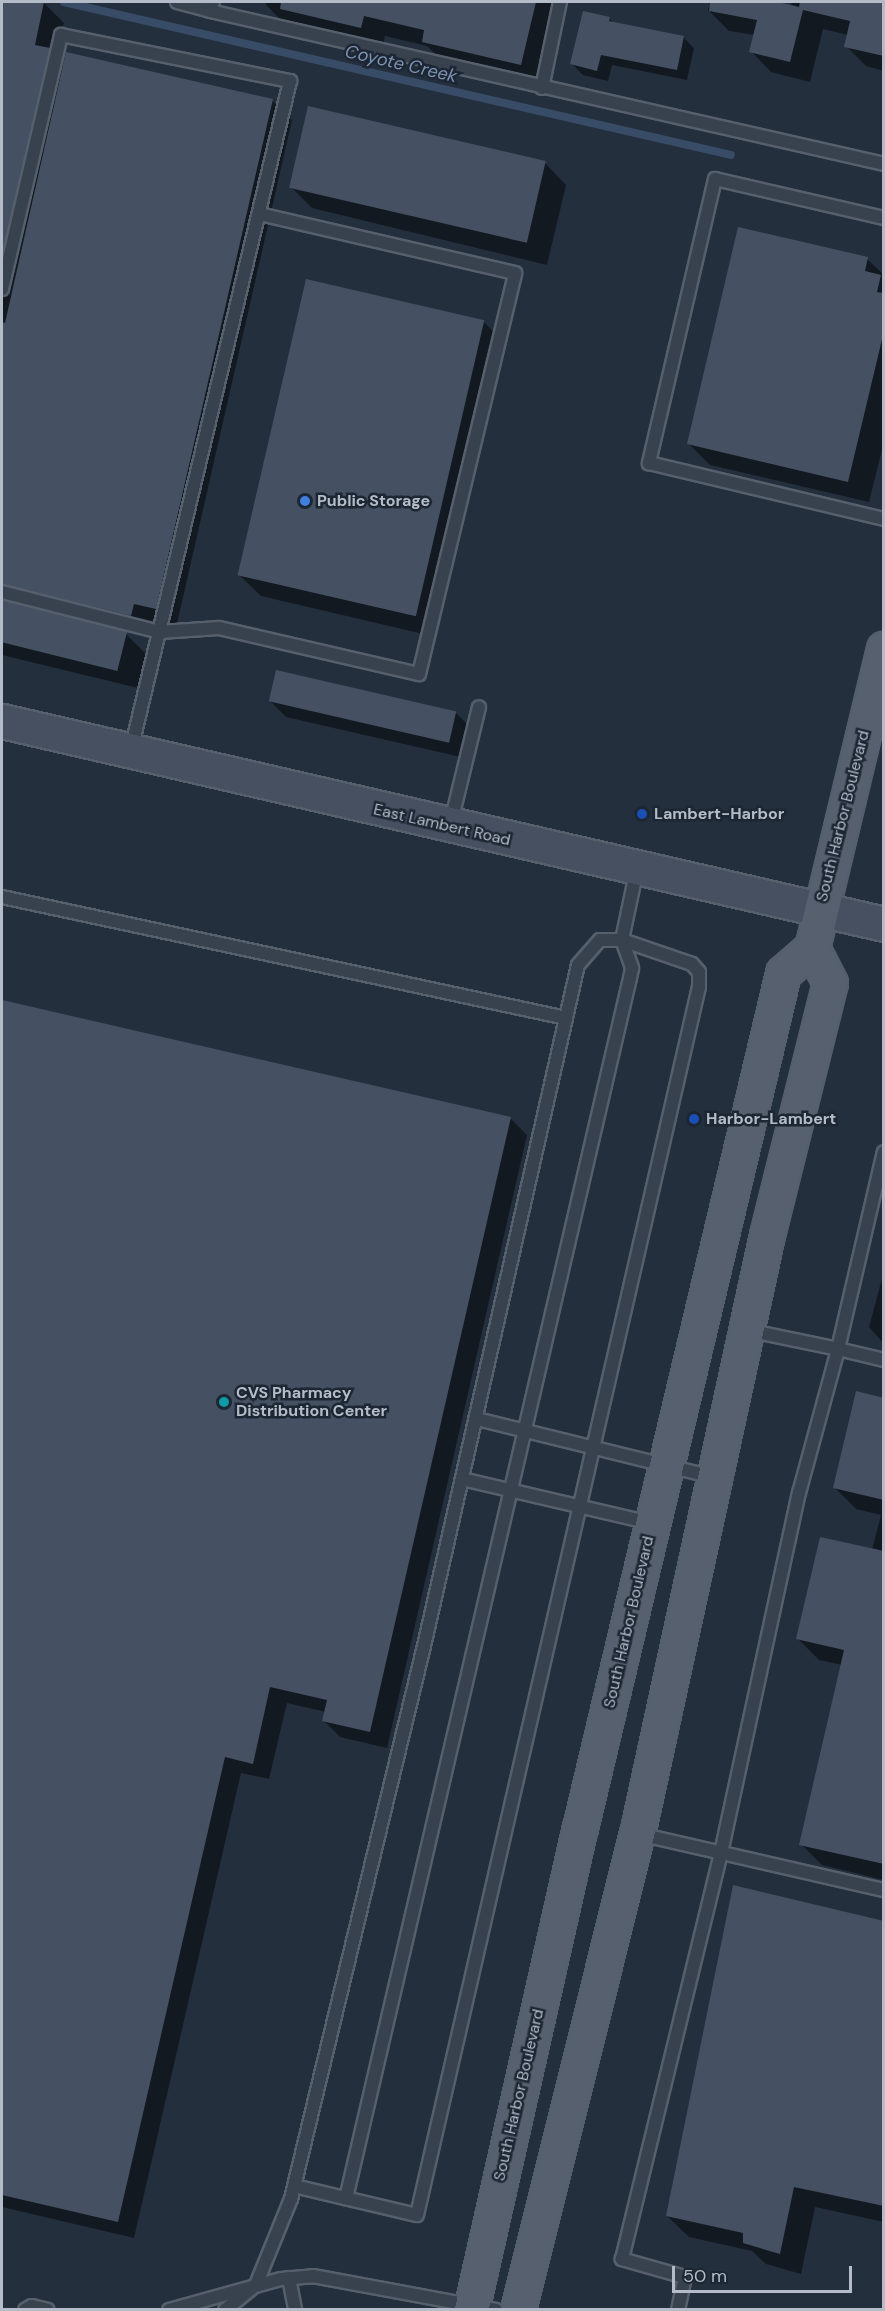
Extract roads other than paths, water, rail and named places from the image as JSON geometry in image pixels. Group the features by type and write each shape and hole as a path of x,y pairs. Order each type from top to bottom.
{"main road":[{"name":"South Harbor Boulevard","path":"480,2308 652,1524 783,973 812,948 884,649"},
{"name":"East Lambert Road","path":"2,721 450,826 884,924"},
{"path":"849,791 884,747"},
{"path":"518,2310 637,1833 713,1477 830,983 812,948"}],"lane":[{"path":"177,2 211,6 542,88 884,164"},
{"path":"542,88 560,2"},
{"path":"2,289 61,34 290,81 130,752"},
{"path":"884,218 715,179 649,463 884,519"},
{"path":"2,592 160,632 219,628 419,674 515,273 259,214"},
{"path":"450,826 479,707"},
{"path":"346,2198 632,968 622,940 637,869"},
{"path":"2,897 566,1018"},
{"path":"225,2310 256,2285 285,2217 294,2186 477,1419 578,965 600,940 622,940 692,964 699,972 699,987 417,2216 294,2186"},
{"path":"678,2310 685,2277 622,2259 721,1853 800,1493 838,1349 884,1152"},
{"path":"747,1330 884,1360"},
{"path":"477,1419 593,1445 713,1477"},
{"path":"462,1479 580,1504 652,1524"},
{"path":"637,1833 884,1890"},
{"path":"169,2310 256,2285 313,2276 480,2308"},
{"path":"289,2278 294,2310"},
{"path":"25,2310 32,2306 48,2310"}],"waterway":[{"name":"Coyote Creek","path":"64,2 731,155"}],"place":[{"name":"Public Storage","path":"305,501"},
{"name":"Lambert-Harbor","path":"642,814"},
{"name":"Harbor-Lambert","path":"694,1119"},
{"name":"CVS Pharmacy Distribution Center","path":"224,1402"}]}
